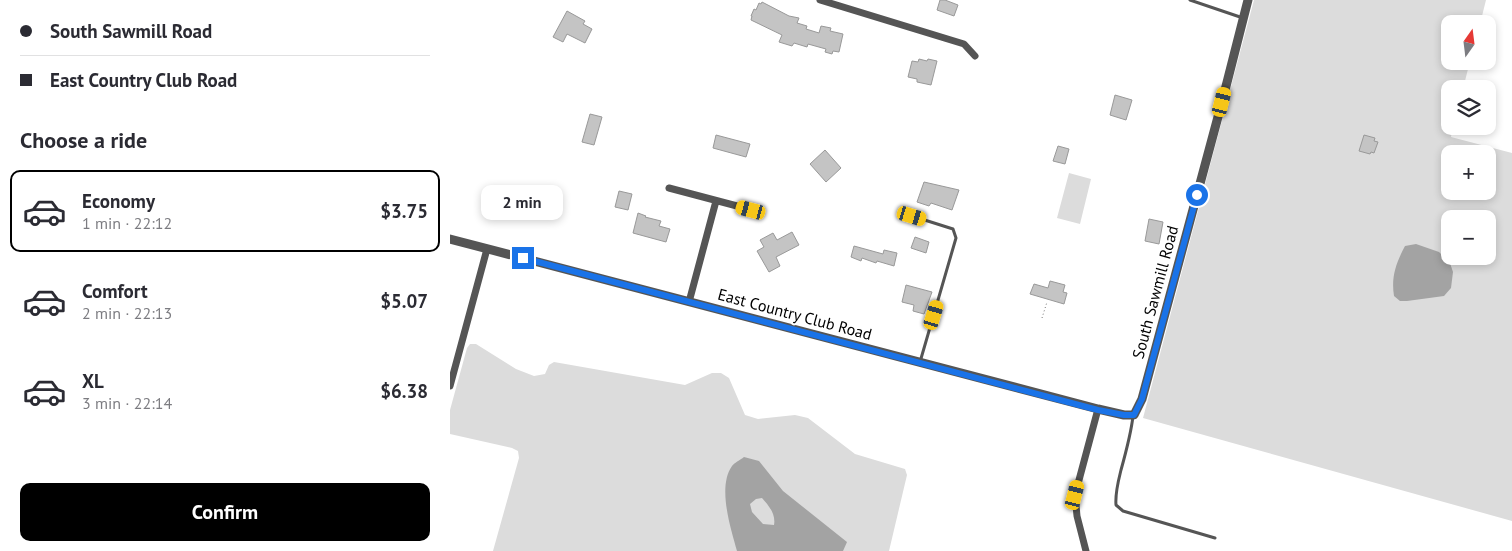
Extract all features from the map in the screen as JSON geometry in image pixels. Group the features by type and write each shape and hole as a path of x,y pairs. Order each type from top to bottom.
{"street":[{"path":"820,0 842,3 964,44 975,56"},
{"name":"South Sawmill Road","path":"1134,415 1142,399 1248,0"},
{"path":"669,188 756,212"},
{"path":"689,302 716,201"},
{"name":"East Country Club Road","path":"450,239 1098,410 1134,415"},
{"path":"450,386 487,249"},
{"path":"1086,551 1077,516 1075,495 1098,410"}],"lane":[{"path":"1190,0 1243,18"},
{"path":"912,216 954,229 956,238 920,363"},
{"path":"1134,415 1115,498 1116,505 1123,511 1215,538"}],"path":[{"path":"1042,318 1047,302"}],"shaded area":[{"path":"1254,0 1486,0 1482,15 1441,15 1441,70 1468,70 1465,80 1441,80 1441,135 1451,135 1451,137 1482,145 1441,145 1441,200 1496,200 1496,149 1512,153 1512,521 1143,418"},
{"path":"1069,173 1091,179 1080,224 1057,218"},
{"path":"1416,244 1439,252 1441,254 1441,265 1451,265 1453,272 1451,288 1444,296 1400,301 1394,296 1395,270 1405,246"},
{"path":"470,344 476,344 516,369 534,376 545,374 549,365 554,362 685,385 712,373 721,373 729,378 745,415 758,419 795,415 808,418 855,454 905,469 907,475 889,551 493,551 519,458 518,451 512,448 450,434 450,410 467,348"},
{"path":"744,457 759,461 783,491 847,542 843,551 737,551 725,496 728,475 732,466","holes":["762,498 773,514 774,525 763,524 752,512 750,504 756,499"]}],"building":[{"path":"940,0 958,5 954,16 937,10"},
{"path":"762,2 789,16 799,18 797,23 807,26 806,29 819,33 821,26 831,28 830,31 843,34 839,52 833,51 832,54 825,52 826,49 808,44 807,47 794,43 792,46 779,42 782,35 751,20 754,9 756,10 759,3 761,4"},
{"path":"567,11 585,21 583,24 592,29 585,43 567,34 563,42 553,37"},
{"path":"919,59 937,61 931,85 917,82 917,79 908,77 912,61 918,62"},
{"path":"1115,95 1132,100 1126,120 1110,115"},
{"path":"590,114 602,117 594,145 582,142"},
{"path":"716,135 750,144 746,157 713,148"},
{"path":"1364,135 1375,138 1374,141 1378,142 1374,153 1371,152 1370,154 1359,151"},
{"path":"1058,146 1069,149 1065,164 1053,161"},
{"path":"825,150 841,168 826,182 810,164"},
{"path":"924,182 959,190 952,210 931,203 929,206 917,202"},
{"path":"619,191 632,194 628,210 615,207"},
{"path":"638,213 661,221 659,226 670,229 666,242 633,233"},
{"path":"1149,219 1163,222 1159,244 1145,241"},
{"path":"792,232 799,245 776,257 780,266 769,272 757,251 764,247 760,240 773,233 777,240"},
{"path":"915,237 929,242 926,253 911,248"},
{"path":"854,246 883,254 884,250 897,253 894,266 862,258 861,261 851,257"},
{"path":"1050,281 1065,285 1063,292 1067,293 1064,304 1030,294 1034,284 1048,288"},
{"path":"906,285 932,292 924,314 913,311 914,305 902,302"}],"route":[{"path":"523,258 1098,410 1134,415 1142,399 1197,195"}]}
